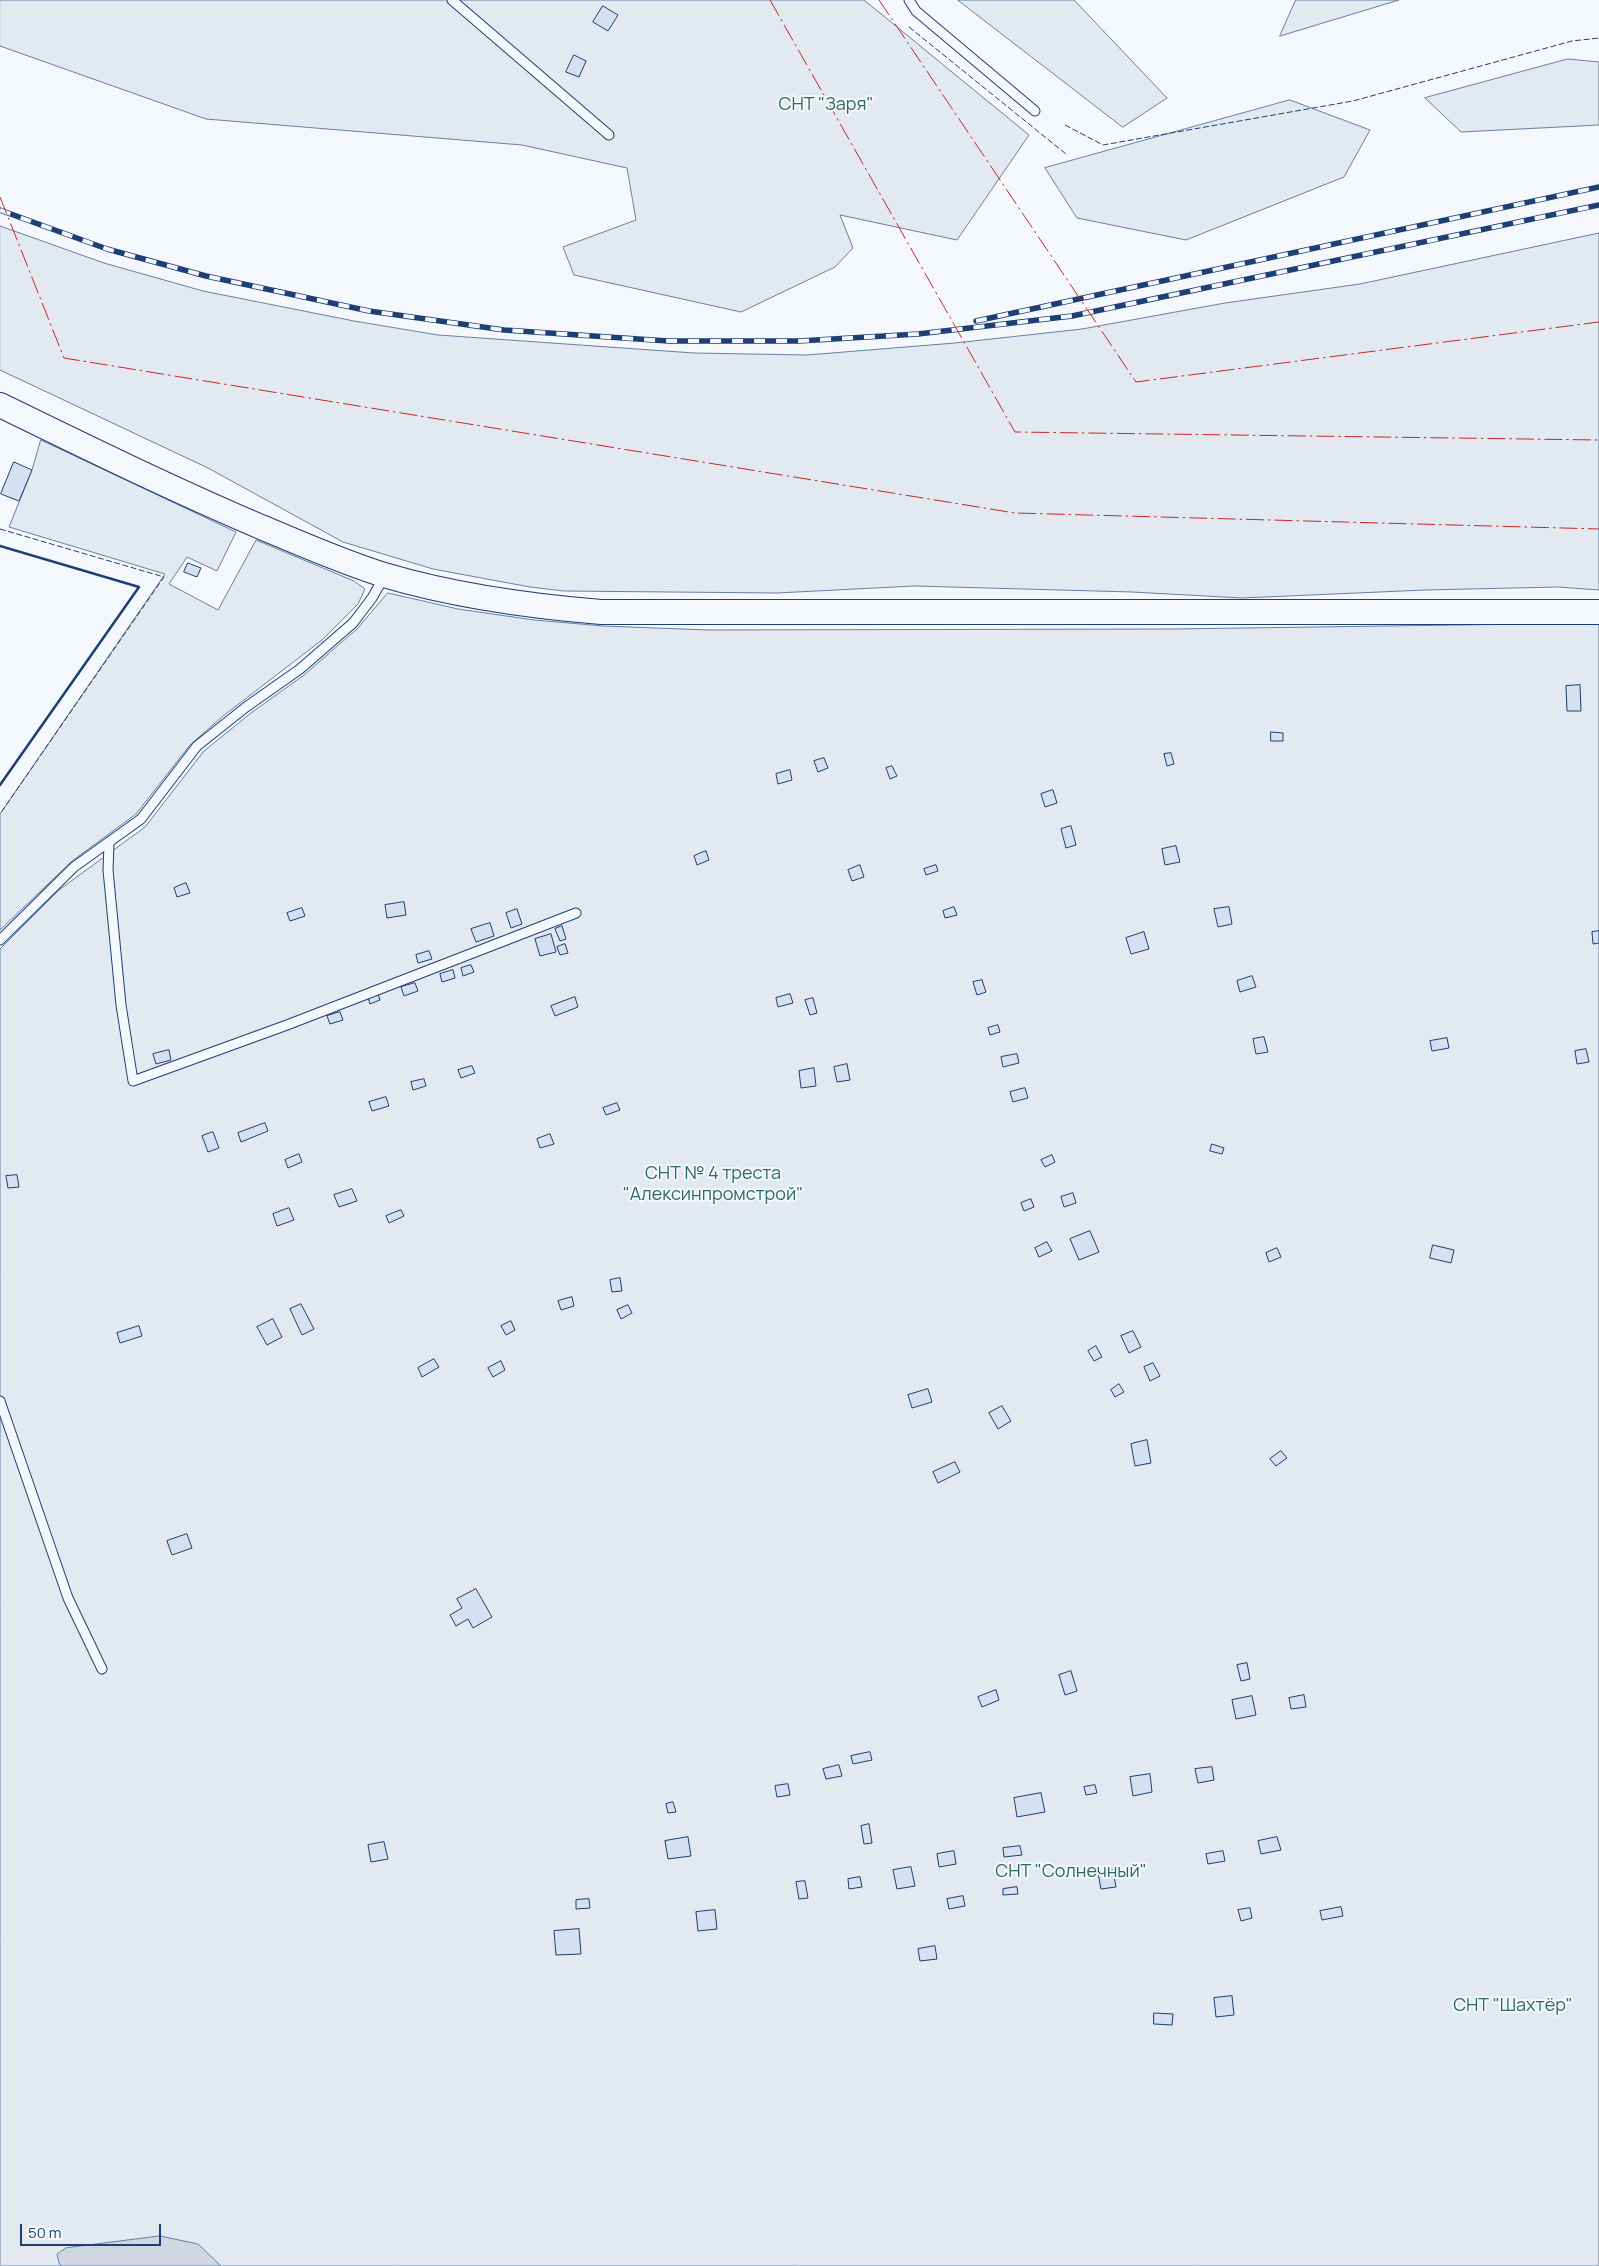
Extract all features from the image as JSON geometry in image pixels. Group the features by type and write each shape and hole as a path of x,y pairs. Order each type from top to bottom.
{"main road":[{"path":"0,405 191,497 337,559 385,575 468,595 532,607 600,612 1599,612"}],"lane":[{"path":"452,0 609,135"},
{"path":"909,0 916,10 1035,111"},
{"path":"0,940 74,867 109,844 141,819 197,746 246,707 300,669 353,623 372,598 385,575"},
{"path":"109,844 108,870 120,996 133,1081 287,1025 576,914"},
{"path":"0,1401 68,1598 102,1669"}],"green space":[{"name":"СНТ \"Заря\"","path":"0,0 864,0 1029,135 957,240 840,215 853,248 835,267 741,312 574,275 563,247 636,220 627,168 522,145 206,119 0,46"},
{"path":"958,0 1074,0 1167,98 1123,127"},
{"path":"1296,0 1399,0 1280,36"},
{"path":"1568,59 1599,62 1599,125 1461,132 1425,98"},
{"path":"1290,100 1370,130 1344,177 1186,240 1077,218 1045,168"},
{"path":"0,226 104,263 203,291 354,321 438,335 694,353 807,355 955,343 1082,329 1225,303 1360,284 1599,233 1599,590 1558,587 1425,590 1242,598 1132,592 914,586 777,593 564,591 530,587 433,569 343,542 208,468 0,370"},
{"path":"41,440 236,532 217,571 187,557 169,584 218,610 256,540 354,581 365,589 358,604 322,640 223,716 190,745 136,814 72,861 0,930 0,814 165,574 9,527 32,470"},
{"name":"СНТ № 4 треста \"Алексинпромстрой\"","path":"388,593 458,609 534,620 603,626 709,630 1173,629 1599,623 1599,2266 0,2266 0,949 59,890 145,827 204,751 251,713 304,675 357,629"}],"shaded area":[{"path":"160,2236 198,2244 221,2266 61,2266 57,2254 66,2248"}],"building":[{"path":"603,6 618,15 608,31 593,22"},
{"path":"574,55 586,61 579,77 566,72"},
{"path":"14,462 32,470 19,501 1,494"},
{"path":"188,563 201,568 197,577 184,572"},
{"path":"1580,685 1581,711 1567,711 1566,686"},
{"path":"1271,732 1283,733 1283,741 1271,741"},
{"path":"1171,753 1174,764 1167,766 1164,754"},
{"path":"824,758 828,768 818,772 814,761"},
{"path":"892,766 897,776 890,779 886,768"},
{"path":"790,770 792,780 778,784 776,774"},
{"path":"1053,790 1057,803 1045,807 1041,794"},
{"path":"1071,826 1076,845 1066,848 1061,829"},
{"path":"1176,846 1180,862 1165,865 1162,849"},
{"path":"706,851 709,860 697,865 694,856"},
{"path":"860,865 864,877 852,881 848,870"},
{"path":"936,865 938,871 926,875 924,869"},
{"path":"186,883 190,893 177,897 174,888"},
{"path":"404,902 406,915 387,918 385,905"},
{"path":"954,907 957,915 945,918 943,911"},
{"path":"1229,907 1232,924 1218,927 1214,909"},
{"path":"302,908 305,916 290,921 287,913"},
{"path":"517,909 522,924 511,928 506,913"},
{"path":"490,923 494,936 476,942 471,929"},
{"path":"562,926 566,939 560,941 555,929"},
{"path":"1599,931 1599,943 1593,944 1592,932"},
{"path":"1144,932 1149,949 1131,954 1126,938"},
{"path":"551,934 556,952 540,956 535,939"},
{"path":"565,944 568,953 560,955 557,947"},
{"path":"429,951 432,959 418,963 416,955"},
{"path":"471,965 474,972 463,976 461,968"},
{"path":"453,970 455,978 442,982 440,974"},
{"path":"1252,976 1256,987 1240,992 1237,981"},
{"path":"982,980 986,992 977,995 973,982"},
{"path":"415,983 418,991 404,996 401,987"},
{"path":"378,994 380,1000 370,1004 368,997"},
{"path":"790,994 793,1003 778,1007 776,998"},
{"path":"575,997 578,1007 555,1016 551,1006"},
{"path":"813,998 817,1013 810,1015 805,1000"},
{"path":"340,1012 343,1020 330,1024 327,1016"},
{"path":"998,1025 1000,1032 990,1035 988,1028"},
{"path":"1264,1037 1268,1052 1256,1054 1253,1039"},
{"path":"1447,1038 1449,1048 1432,1051 1430,1041"},
{"path":"1586,1049 1589,1062 1577,1064 1575,1051"},
{"path":"169,1050 171,1060 156,1064 153,1054"},
{"path":"1017,1054 1019,1063 1003,1067 1001,1057"},
{"path":"847,1064 850,1080 837,1082 834,1067"},
{"path":"472,1066 475,1073 461,1078 458,1070"},
{"path":"814,1068 816,1086 801,1088 799,1071"},
{"path":"424,1079 426,1086 413,1090 411,1082"},
{"path":"1025,1088 1028,1098 1013,1102 1010,1092"},
{"path":"386,1097 389,1106 372,1111 369,1102"},
{"path":"617,1103 620,1110 606,1115 603,1108"},
{"path":"265,1123 268,1131 241,1142 238,1133"},
{"path":"213,1132 219,1148 208,1152 202,1136"},
{"path":"550,1134 554,1144 540,1148 537,1139"},
{"path":"1212,1144 1224,1148 1222,1154 1210,1151"},
{"path":"299,1154 302,1162 288,1168 285,1160"},
{"path":"1052,1155 1055,1162 1045,1167 1041,1160"},
{"path":"17,1175 19,1187 8,1188 6,1176"},
{"path":"352,1189 357,1201 339,1207 334,1195"},
{"path":"1073,1193 1076,1203 1064,1207 1061,1197"},
{"path":"1031,1199 1034,1207 1024,1211 1021,1203"},
{"path":"289,1208 294,1220 277,1226 273,1214"},
{"path":"401,1210 404,1216 389,1223 386,1216"},
{"path":"1090,1231 1099,1252 1079,1260 1070,1239"},
{"path":"1047,1242 1052,1251 1039,1257 1035,1248"},
{"path":"1433,1245 1454,1250 1451,1263 1430,1258"},
{"path":"1277,1248 1281,1257 1269,1262 1266,1253"},
{"path":"620,1278 622,1291 612,1292 610,1280"},
{"path":"572,1297 574,1306 561,1310 558,1301"},
{"path":"301,1304 314,1329 302,1335 290,1309"},
{"path":"628,1305 632,1313 621,1319 617,1310"},
{"path":"273,1319 282,1337 267,1345 257,1327"},
{"path":"511,1321 515,1330 506,1335 501,1326"},
{"path":"139,1326 142,1336 120,1343 117,1333"},
{"path":"1133,1331 1141,1347 1129,1353 1121,1336"},
{"path":"1096,1346 1102,1357 1094,1361 1088,1351"},
{"path":"434,1359 439,1367 422,1377 418,1368"},
{"path":"501,1361 505,1370 493,1377 488,1368"},
{"path":"1153,1363 1160,1376 1150,1381 1144,1367"},
{"path":"1119,1384 1124,1392 1115,1397 1111,1390"},
{"path":"928,1389 932,1402 912,1408 908,1395"},
{"path":"1002,1406 1011,1421 998,1429 989,1413"},
{"path":"1147,1440 1151,1463 1135,1466 1131,1444"},
{"path":"1281,1451 1287,1458 1276,1466 1270,1459"},
{"path":"955,1462 960,1472 938,1483 933,1472"},
{"path":"187,1534 192,1548 172,1555 167,1541"},
{"path":"476,1589 492,1617 473,1628 468,1619 456,1626 450,1615 462,1608 457,1599"},
{"path":"1247,1663 1250,1679 1241,1681 1237,1665"},
{"path":"1071,1671 1077,1691 1065,1695 1059,1675"},
{"path":"996,1690 999,1700 982,1707 978,1697"},
{"path":"1304,1695 1306,1707 1291,1709 1289,1698"},
{"path":"1252,1696 1256,1715 1236,1719 1232,1700"},
{"path":"870,1752 872,1760 853,1764 851,1756"},
{"path":"839,1765 842,1776 826,1779 823,1769"},
{"path":"1212,1767 1214,1780 1198,1783 1195,1769"},
{"path":"1150,1774 1152,1792 1133,1796 1130,1777"},
{"path":"788,1784 790,1795 777,1797 775,1786"},
{"path":"1095,1785 1097,1793 1086,1795 1084,1787"},
{"path":"1041,1793 1045,1812 1017,1817 1014,1798"},
{"path":"673,1802 676,1812 668,1813 666,1804"},
{"path":"869,1824 872,1843 864,1844 861,1826"},
{"path":"688,1837 691,1856 668,1859 665,1841"},
{"path":"1277,1837 1281,1850 1261,1854 1258,1841"},
{"path":"384,1842 388,1859 371,1862 368,1845"},
{"path":"1020,1846 1022,1855 1004,1857 1003,1848"},
{"path":"954,1851 956,1864 939,1867 937,1854"},
{"path":"1223,1851 1225,1861 1208,1864 1206,1854"},
{"path":"911,1867 915,1886 897,1889 893,1870"},
{"path":"1113,1870 1116,1887 1101,1889 1098,1873"},
{"path":"860,1877 862,1887 849,1889 848,1879"},
{"path":"805,1881 808,1898 799,1899 796,1882"},
{"path":"1017,1887 1018,1894 1003,1895 1003,1889"},
{"path":"963,1896 965,1906 949,1909 947,1899"},
{"path":"589,1899 590,1908 576,1909 576,1900"},
{"path":"1341,1907 1343,1916 1322,1920 1320,1911"},
{"path":"1250,1908 1252,1918 1241,1921 1238,1910"},
{"path":"715,1910 717,1929 698,1931 696,1912"},
{"path":"579,1929 581,1954 556,1955 554,1931"},
{"path":"935,1946 937,1959 920,1961 918,1949"},
{"path":"1232,1996 1234,2015 1216,2017 1214,1998"},
{"path":"1154,2013 1173,2014 1172,2025 1154,2024"}],"railway":[{"path":"976,321 1599,187"},
{"path":"0,210 107,249 206,276 369,311 504,330 668,341 799,341 918,334 1072,316 1599,205"}],"fence":[{"path":"909,27 1066,154"},
{"path":"1065,125 1103,145 1353,101 1572,41 1599,38"},
{"path":"0,529 164,577 0,814"}],"wall":[{"path":"0,546 139,587 0,785"}],"power":[{"path":"770,0 1015,432 1599,440"},
{"path":"879,0 1136,382 1599,322"},
{"path":"0,197 64,358 1015,513 1599,529"}],"park label":[{"name":"СНТ \"Солнечный\"","path":"1071,1872"},
{"name":"СНТ \"Шахтёр\"","path":"1513,2006"}]}
